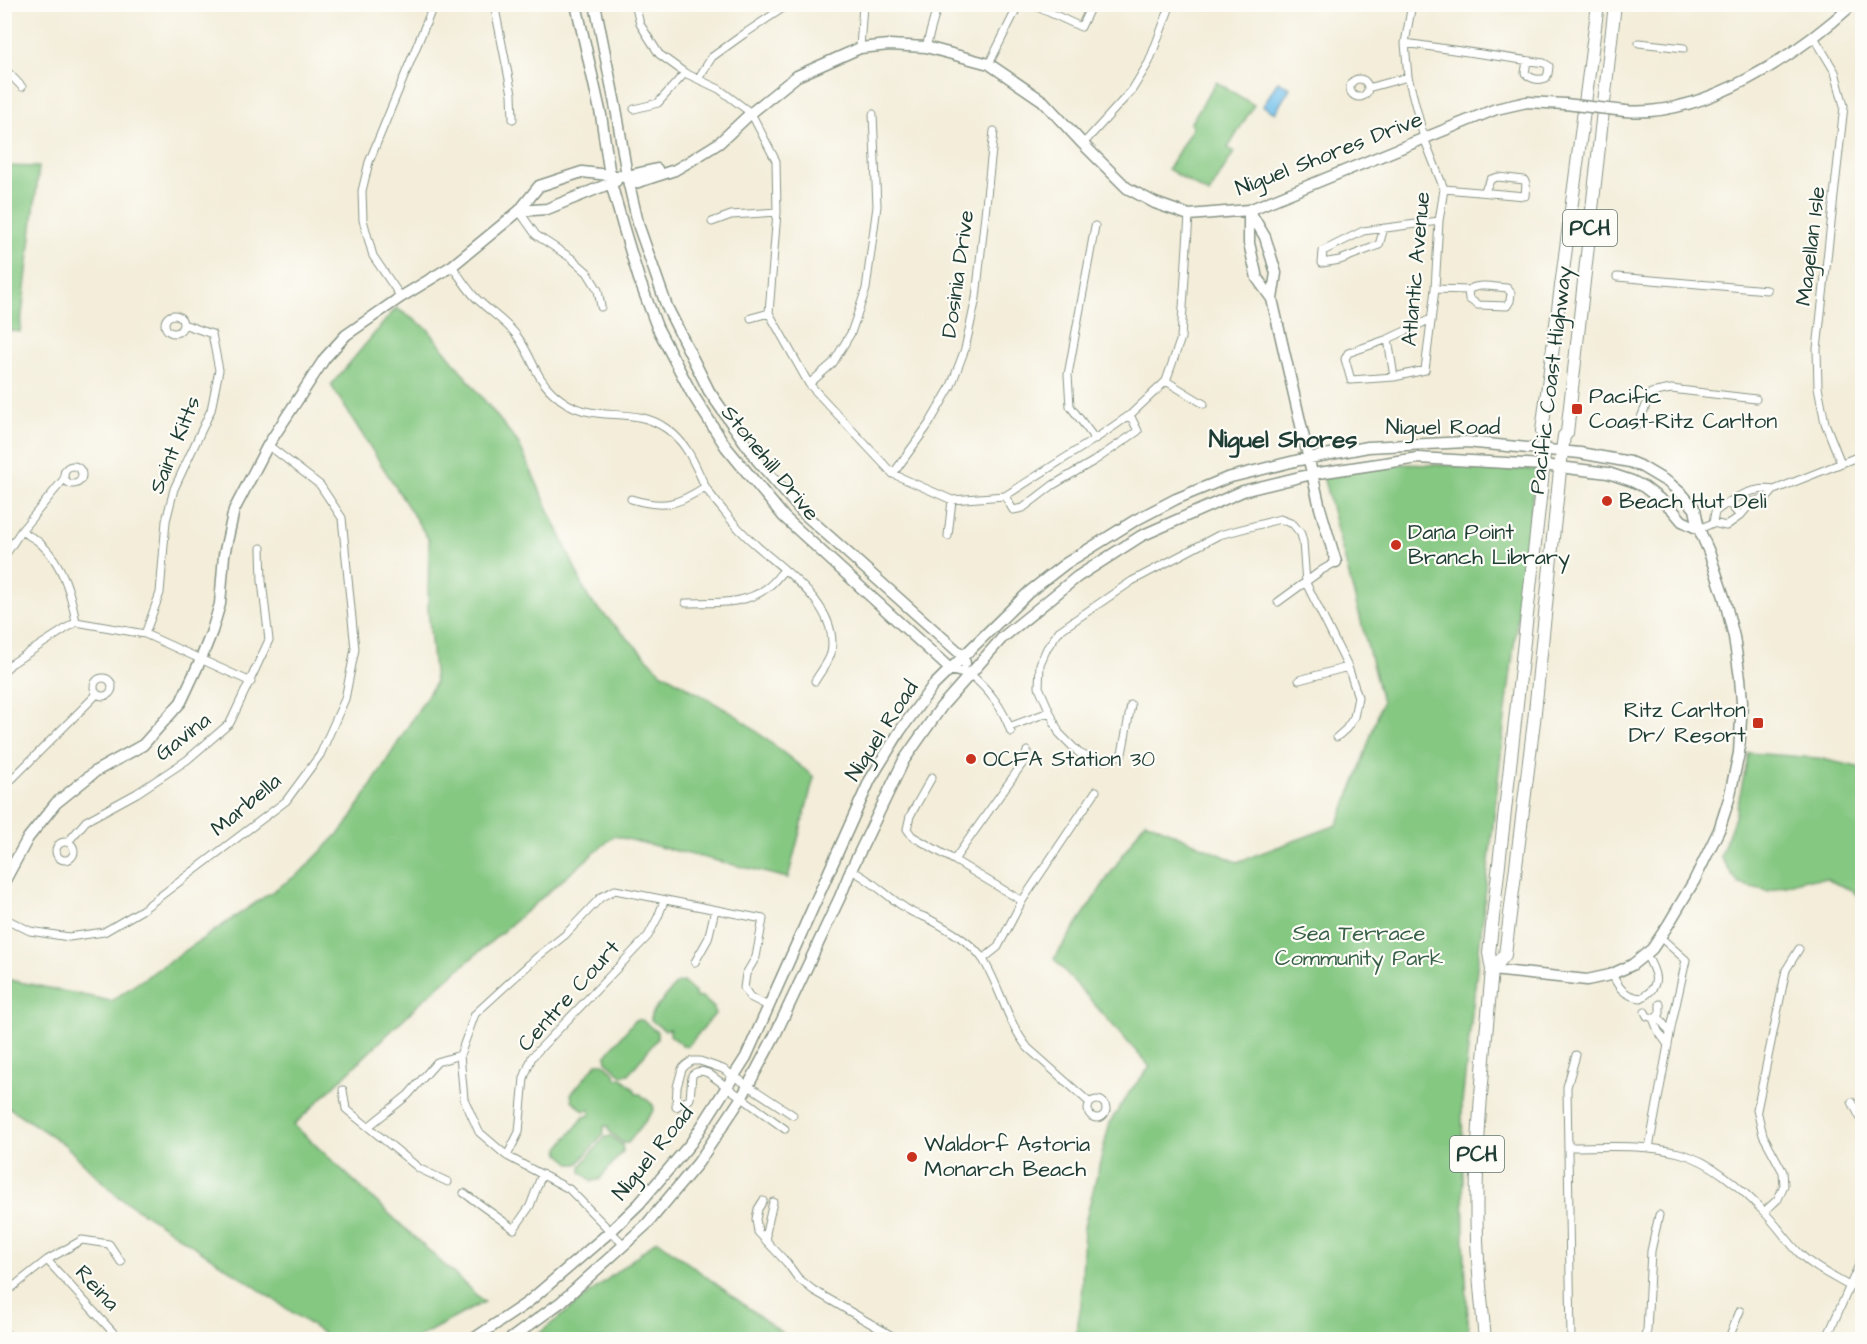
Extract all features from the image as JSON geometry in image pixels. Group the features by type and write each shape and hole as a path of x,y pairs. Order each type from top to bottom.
{"highway":[{"name":"Pacific Coast Highway","path":"1485,1340 1477,1241 1476,1196 1478,1119 1492,969 1489,953 1543,465 1542,431 1561,301 1598,4"},
{"name":"Pacific Coast Highway","path":"1492,969 1505,955 1534,721 1560,466 1564,436 1567,433 1616,4"}],"main road":[{"name":"Stonehill Drive","path":"576,4 601,115 610,179 639,279 657,327 691,392 726,447 784,517 950,669 970,674"},
{"name":"Stonehill Drive","path":"595,4 628,179 648,258 667,307 709,391 757,460 802,512 963,656 970,674"},
{"name":"Niguel Shores Drive","path":"628,179 671,165 687,164 719,143 751,113 797,76 860,48 889,45 926,47 989,64 1043,101 1127,188 1155,203 1190,214 1249,210 1496,109 1527,102 1625,111 1648,112 1668,109 1729,88 1774,64 1814,37 1852,5"},
{"path":"4,882 28,838 56,802 96,771 143,745 181,702 201,659 220,604 224,555 234,510 268,445 325,358 346,336 401,297 452,266 519,211 539,186 582,172 610,179 628,179"},
{"path":"519,211 547,209 610,179"},
{"path":"1249,210 1249,243 1257,278 1272,299"},
{"path":"1249,210 1265,237 1276,273 1272,299 1320,508 1336,562"},
{"name":"Niguel Road","path":"472,1340 527,1303 611,1231 639,1204 691,1143 746,1057 870,780 900,731 932,687 1029,592 1065,564 1134,521 1227,478 1308,458 1368,447 1466,442 1604,456 1630,462 1669,483 1695,509 1699,529 1724,597 1734,637 1742,702 1736,769 1729,799 1711,847 1694,881 1660,937 1646,954 1632,965 1612,974 1581,980 1492,969"},
{"name":"Niguel Road","path":"509,1340 561,1302 647,1224 698,1163 742,1097 775,1035 904,760 942,706 1002,638 1077,577 1141,536 1243,491 1312,474 1418,458 1560,466 1608,473 1632,481 1658,497 1682,521 1699,529"},
{"path":"4,1335 11,1340"}],"street":[{"path":"401,297 373,256 363,220 362,191 369,162 434,4"},
{"path":"494,4 512,94 513,119"},
{"path":"636,4 640,24 659,54 685,73 719,89 751,113 776,161 777,212 769,313 808,384 893,474 951,500 1005,496 1130,415 1166,381 1181,338 1190,214"},
{"path":"698,79 712,57 789,4"},
{"path":"860,48 863,4"},
{"path":"926,47 938,4"},
{"path":"989,64 1019,4"},
{"path":"1030,4 1081,27 1092,4"},
{"path":"1083,144 1132,90 1149,62 1171,4"},
{"name":"Atlantic Avenue","path":"1388,339 1348,353 1346,356 1351,380 1394,377 1425,370 1444,189 1424,138 1408,77 1405,43 1412,4"},
{"name":"Magellan Isle","path":"1814,37 1835,72 1844,106 1817,349 1818,387 1825,423 1841,463"},
{"path":"1405,43 1527,61"},
{"path":"1639,43 1684,48"},
{"path":"4,68 22,87"},
{"path":"634,109 658,103 685,73"},
{"path":"1368,88 1408,77"},
{"path":"808,384 833,363 851,333 867,289 877,206 873,114"},
{"name":"Dosinia Drive","path":"893,474 929,424 951,386 965,349 976,298 994,132"},
{"path":"1444,189 1525,196 1526,183 1524,180 1498,177 1491,179 1484,192"},
{"path":"519,211 536,235 571,258 587,272 598,290 601,307"},
{"path":"712,222 731,215 777,212"},
{"path":"1384,228 1379,244 1340,260 1322,263 1323,251 1363,231 1384,228 1439,221"},
{"path":"1095,226 1068,375 1070,406 1095,439"},
{"path":"452,266 473,295 505,322 518,337 539,376 552,392 569,406 585,412 604,415 649,418 667,429 683,443 705,487 734,524 807,590 820,606 832,640 831,655 815,681"},
{"path":"1617,277 1767,290"},
{"path":"1435,289 1468,290 1485,286 1507,288 1511,293 1510,301 1507,306 1478,305 1469,299 1468,290"},
{"path":"751,318 769,313"},
{"path":"1394,377 1388,339 1431,319"},
{"name":"Saint Kitts","path":"145,634 160,593 166,521 174,489 211,410 219,370 212,334 183,324"},
{"path":"1166,381 1204,404"},
{"path":"1638,425 1651,393 1659,391 1671,389 1756,399"},
{"path":"1005,496 1013,510 1023,508 1053,485 1138,431 1130,415"},
{"name":"Marbella","path":"4,918 30,931 69,937 104,932 142,910 286,801 320,755 345,699 355,649 342,518 320,485 268,445"},
{"path":"1699,529 1713,523 1726,526 1740,516 1752,502 1767,498 1773,490 1863,455"},
{"path":"4,557 21,531 64,479"},
{"path":"631,499 647,504 667,505 685,500 705,487"},
{"path":"1713,523 1715,512 1740,495 1766,488 1773,490"},
{"path":"1747,494 1752,502"},
{"path":"948,536 951,500"},
{"path":"1728,502 1740,516"},
{"path":"1131,705 1122,754 1109,760 1094,760 1079,753 1059,733 1039,687 1040,664 1047,648 1059,631 1132,580 1219,535 1280,519 1293,524 1301,534 1304,542 1306,583 1348,667 1359,697 1354,717 1337,737"},
{"path":"21,531 40,542 57,561 72,600 76,622"},
{"name":"Gavina","path":"68,842 86,821 137,793 187,760 230,723 269,640 262,581 261,548"},
{"path":"1278,602 1336,562"},
{"path":"686,603 728,602 749,598 768,587 784,570"},
{"path":"4,671 11,664 76,622 145,634 250,682"},
{"path":"1299,680 1348,667"},
{"name":"Stonehill Drive","path":"970,674 998,704 1005,714 1010,730 1049,712"},
{"path":"4,787 97,694"},
{"path":"954,860 1025,760 1028,751"},
{"path":"932,777 910,816 907,829 912,836 1022,901"},
{"path":"983,959 998,947 1022,901 1096,791"},
{"path":"851,870 865,877 912,912 953,933 972,948 983,959 1020,1037 1028,1048 1090,1102"},
{"path":"624,1245 569,1189 507,1156 479,1132 464,1099 460,1055 475,1014 536,958 565,935 601,897 615,890 763,919 756,957 746,974 744,988 750,997 768,1006"},
{"name":"Centre Court","path":"507,1156 519,1132 524,1078 532,1057 648,936 664,901"},
{"path":"695,962 708,939 715,910"},
{"path":"1649,1148 1686,960 1660,937"},
{"path":"1764,1212 1778,1199 1784,1185 1784,1172 1763,1134 1757,1110 1766,1057 1786,970 1799,949"},
{"path":"1646,954 1656,975 1655,999 1661,1010 1656,1017 1658,1031 1668,1046"},
{"path":"1612,974 1619,988 1643,1005 1650,1018 1656,1017"},
{"path":"1643,1005 1655,999"},
{"path":"1656,1017 1670,1033"},
{"path":"368,1127 408,1095 437,1062 460,1055"},
{"path":"1571,1340 1567,1087 1576,1055"},
{"path":"785,1129 708,1073 696,1072 692,1075 690,1099 676,1107 679,1075 692,1061 710,1062 793,1115"},
{"path":"343,1090 346,1109 420,1169 448,1182"},
{"path":"1852,1102 1863,1121"},
{"path":"1569,1147 1649,1148 1680,1153 1704,1163 1730,1180 1764,1212 1800,1254 1817,1268 1849,1286"},
{"path":"464,1193 514,1229 530,1206 542,1174"},
{"path":"763,1201 756,1219 758,1232 788,1263 798,1278 813,1290 899,1340"},
{"path":"767,1241 766,1233 773,1202"},
{"path":"1643,1340 1647,1331 1651,1251 1659,1215"},
{"path":"4,1294 46,1260 82,1240 109,1244 122,1262"},
{"path":"1826,1340 1863,1257"},
{"name":"Reina","path":"46,1260 120,1340"},
{"path":"1728,1340 1740,1311"}],"green space":[{"path":"1216,82 1254,105 1228,148 1234,152 1209,194 1168,169 1193,127 1190,124"},
{"path":"5,166 39,167 20,332 5,330"},
{"path":"396,308 427,328 519,444 589,599 661,672 737,716 814,777 788,878 614,836 423,1000 294,1125 484,1302 415,1339 331,1339 117,1196 64,1144 5,1105 5,979 111,1001 301,872 346,826 435,683 428,609 429,540 331,385"},
{"name":"Sea Terrace Community Park","path":"1397,464 1536,470 1505,718 1462,1103 1464,1240 1469,1339 1075,1339 1081,1305 1084,1227 1110,1122 1131,1090 1150,1067 1054,959 1145,821 1237,862 1337,825 1358,774 1382,702 1323,476"},
{"path":"1749,753 1818,758 1862,768 1862,899 1851,890 1826,879 1805,879 1768,891 1739,884 1720,857 1735,817"},
{"path":"683,982 695,993 696,998 702,997 714,1008 715,1014 688,1046 683,1046 670,1035 670,1029 664,1030 651,1020 651,1014 677,983"},
{"path":"635,1020 642,1020 657,1032 657,1039 629,1074 622,1075 607,1062 606,1055"},
{"path":"597,1063 603,1063 615,1073 616,1079 622,1078 636,1094 640,1094 653,1105 654,1110 628,1143 623,1143 609,1131 608,1126 604,1126 604,1133 578,1164 572,1164 560,1154 559,1148 584,1117 590,1115 590,1110 584,1111 572,1100 571,1094"},
{"path":"611,1136 622,1145 623,1151 599,1180 592,1181 581,1172 581,1166 605,1137"},
{"path":"657,1240 790,1339 532,1339"}],"water":[{"path":"1278,81 1290,88 1275,113 1263,106"}],"place":[{"name":"Pacific Coast-Ritz Carlton","path":"1577,409"},
{"name":"Beach Hut Deli","path":"1607,501"},
{"name":"Dana Point Branch Library","path":"1396,545"},
{"name":"Ritz Carlton Dr/ Resort","path":"1758,723"},
{"name":"OCFA Station 30","path":"971,759"},
{"name":"Waldorf Astoria Monarch Beach","path":"912,1157"}],"district":[{"name":"Niguel Shores","path":"1283,440"}]}
